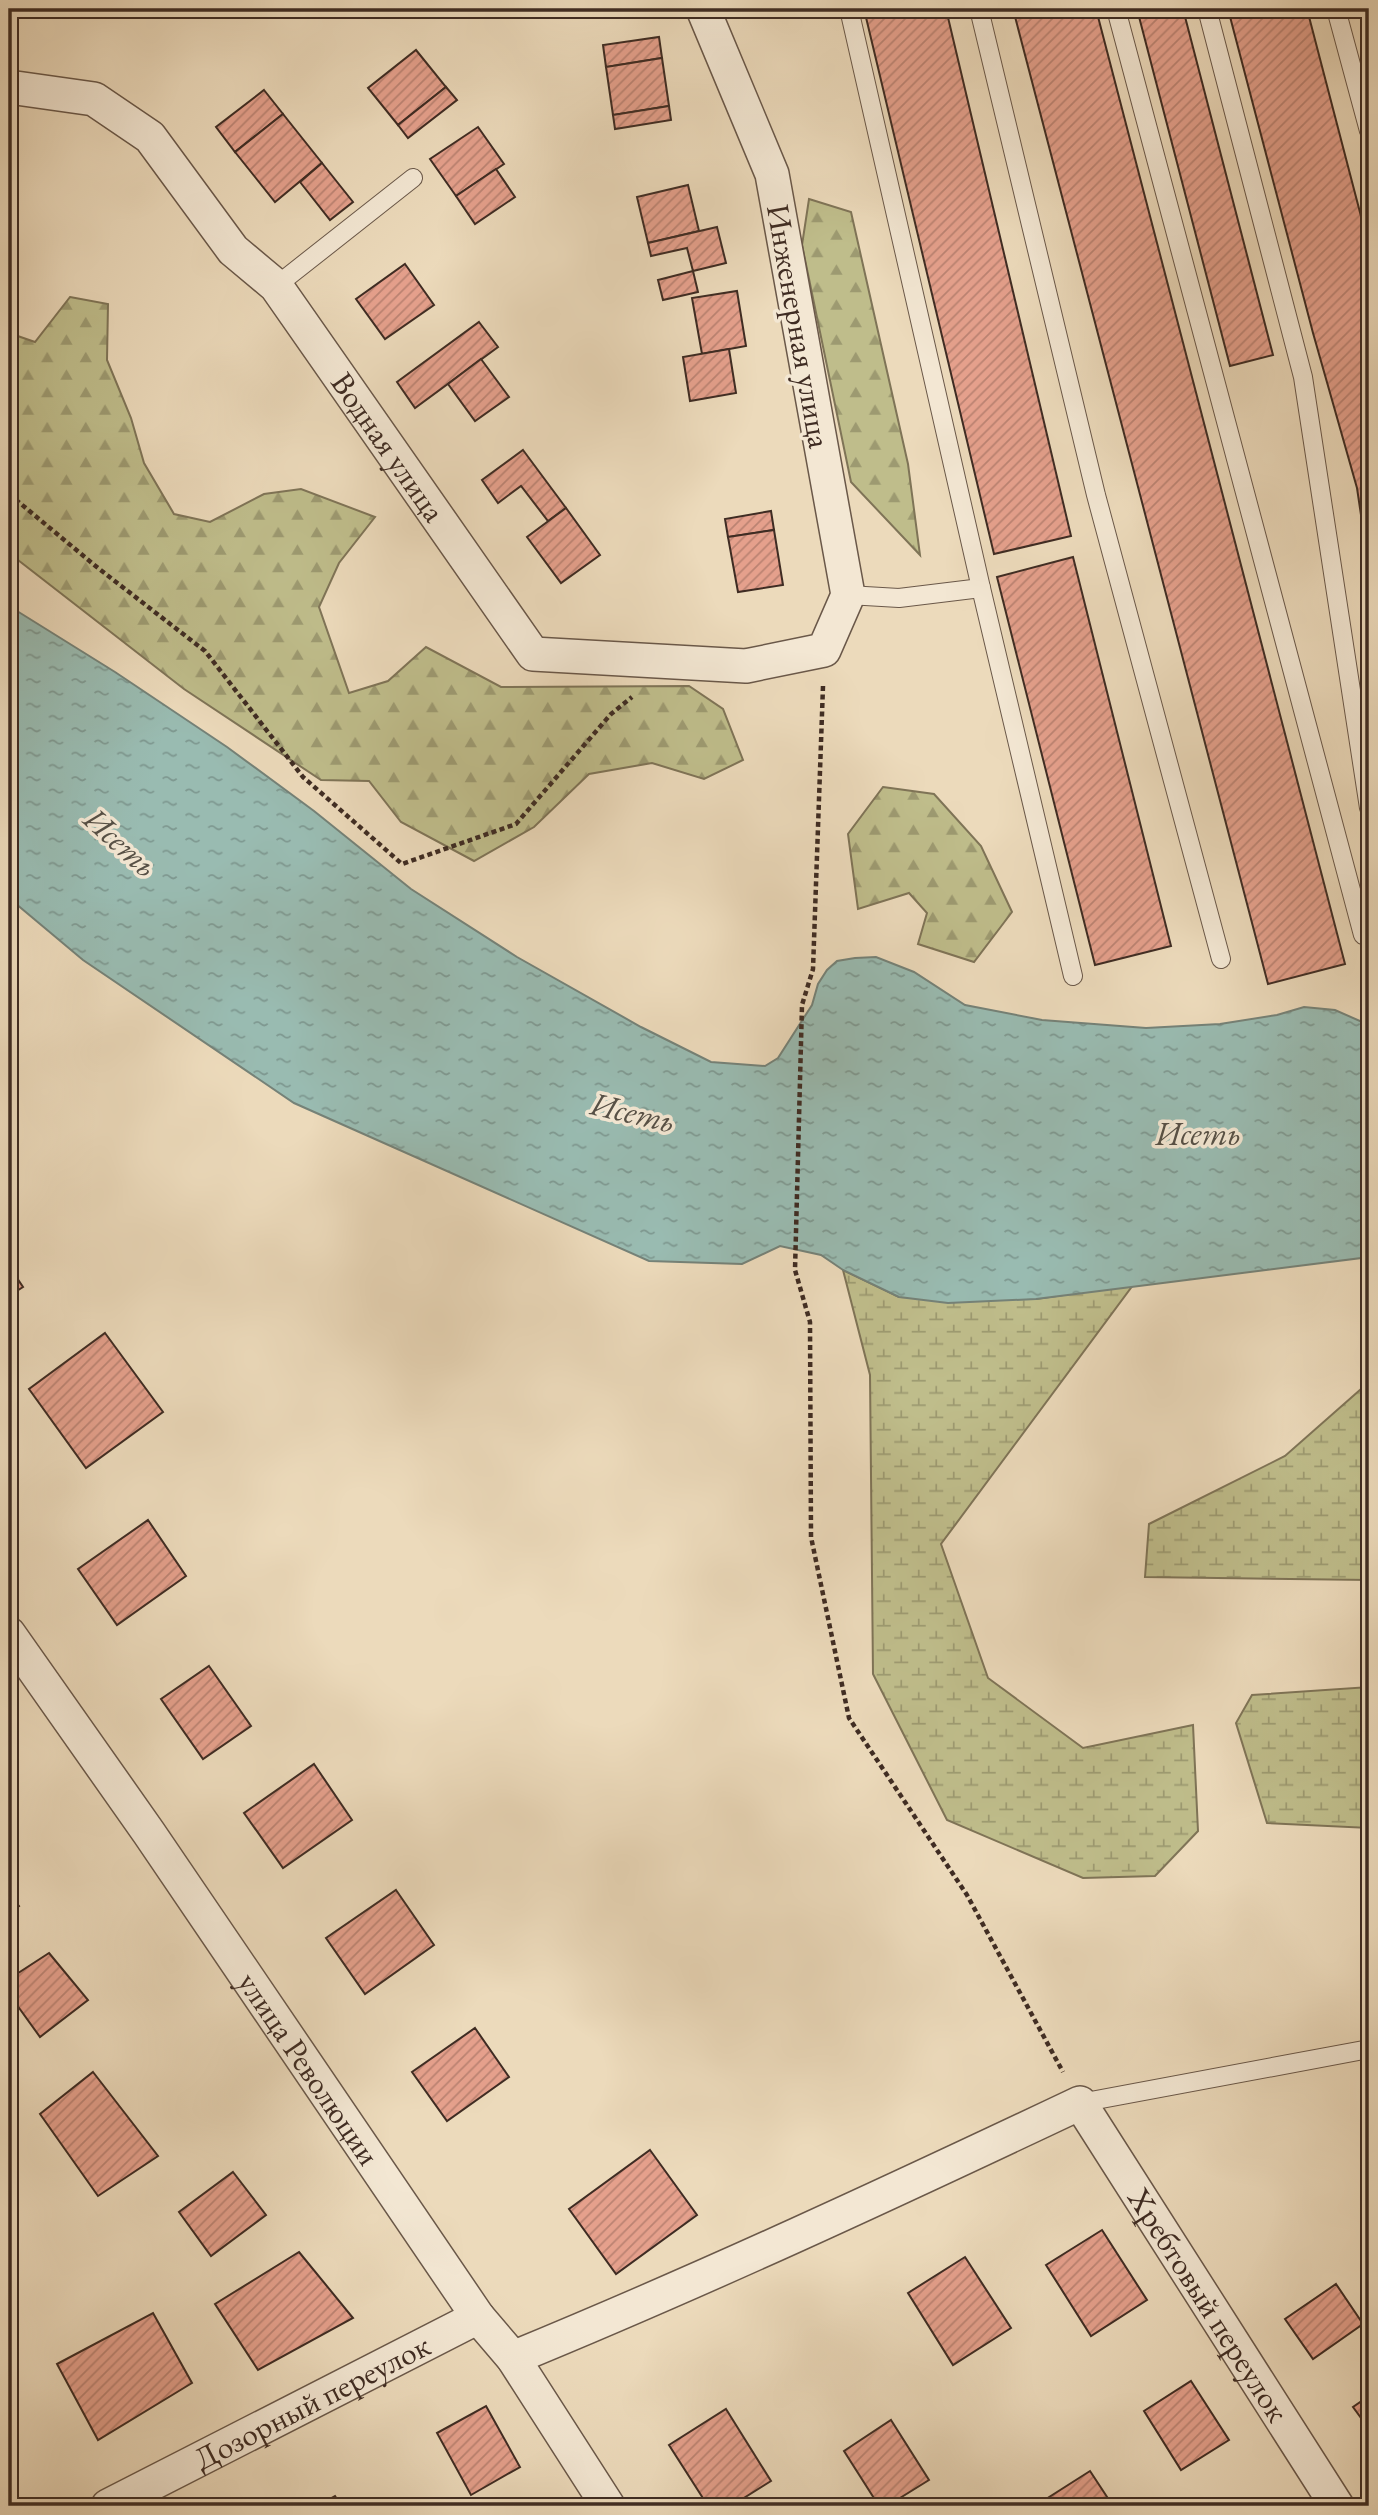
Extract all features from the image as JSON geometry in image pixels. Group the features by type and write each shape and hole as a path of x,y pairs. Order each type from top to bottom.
{"street":[{"name":"Инженерная улица","path":"703,9 772,174 848,595"},
{"name":"Водная улица","path":"9,87 94,99 150,137 233,250 276,286 533,654 746,666 824,650"},
{"path":"824,650 848,595"},
{"name":"улица Революции","path":"9,1634 149,1833 478,2317 513,2358 608,2506"},
{"path":"513,2358 653,2300 826,2223 1080,2103"},
{"name":"Хребтовый переулок","path":"1080,2103 1337,2506"},
{"name":"Дозорный переулок","path":"108,2506 478,2317"}],"lane":[{"path":"849,9 1073,976"},
{"path":"979,9 1096,495 1222,959"},
{"path":"1116,9 1363,936 1369,928"},
{"path":"1207,9 1303,377 1369,808"},
{"path":"1336,9 1369,131"},
{"path":"276,286 413,178"},
{"path":"848,595 899,598 981,588"},
{"path":"1080,2103 1369,2049"}],"path":[{"path":"9,494 98,568 205,651 303,778 402,863 516,824 611,715 672,662"},
{"path":"824,650 813,969 802,1005 795,1270 810,1322 811,1537 849,1718 967,1895 1080,2103"}],"green space":[{"path":"809,199 851,212 908,464 920,555 851,482 802,245"},
{"path":"70,297 108,304 107,360 131,418 144,463 174,514 210,522 264,494 301,489 375,517 339,563 319,607 349,693 388,681 426,647 501,687 689,686 723,709 743,760 704,779 652,763 589,774 534,827 474,861 401,822 369,781 321,780 184,689 9,553 9,333 35,342"},
{"path":"883,787 934,794 981,846 1012,912 974,962 918,944 927,913 909,893 858,909 848,834"},
{"path":"843,1270 899,1297 1036,1299 1133,1285 941,1544 988,1678 1083,1748 1193,1725 1198,1831 1155,1876 1083,1878 947,1820 873,1674 870,1375"},
{"path":"1369,1382 1369,1580 1145,1577 1149,1524 1285,1456"},
{"path":"1369,1687 1369,1828 1267,1823 1236,1723 1252,1695"}],"water":[{"name":"Исеть","path":"9,606 115,672 227,747 314,811 411,889 517,957 641,1027 711,1062 765,1066 778,1058 812,1005 818,984 827,970 837,961 855,958 876,957 914,972 965,1005 1042,1020 1146,1028 1220,1024 1277,1015 1304,1007 1335,1010 1369,1025 1369,1257 1036,1299 948,1303 899,1297 843,1270 821,1255 780,1246 742,1264 649,1261 294,1103 83,960 9,898"}],"building":[{"path":"864,9 946,9 1071,536 994,554"},
{"path":"1013,9 1096,9 1345,964 1268,984"},
{"path":"1137,9 1183,9 1273,355 1230,366"},
{"path":"1228,9 1307,9 1369,247 1369,569 1357,488 1313,333"},
{"path":"659,37 662,58 606,67 603,45"},
{"path":"416,50 446,87 398,125 368,88"},
{"path":"662,58 669,106 613,115 606,67"},
{"path":"446,87 457,100 408,138 398,125"},
{"path":"264,90 283,114 235,152 216,127"},
{"path":"669,106 671,120 615,129 613,115"},
{"path":"283,114 322,163 275,202 235,152"},
{"path":"478,127 504,164 456,196 430,159"},
{"path":"322,163 353,202 330,220 300,182"},
{"path":"496,169 515,197 475,224 456,196"},
{"path":"688,185 699,231 648,243 637,197"},
{"path":"717,227 726,263 693,271 687,248 651,256 648,243"},
{"path":"405,264 434,305 385,339 356,299"},
{"path":"693,271 698,292 663,300 658,280"},
{"path":"737,291 746,346 702,354 692,298"},
{"path":"479,322 498,347 415,408 397,382"},
{"path":"729,349 736,393 690,401 683,357"},
{"path":"481,359 509,397 475,421 448,384"},
{"path":"523,450 566,508 548,521 521,486 498,503 482,480"},
{"path":"566,508 600,555 561,583 527,537"},
{"path":"771,511 774,530 728,537 725,519"},
{"path":"774,530 783,585 738,592 728,537"},
{"path":"1073,557 1171,946 1095,965 997,577"},
{"path":"9,1266 23,1287 9,1296"},
{"path":"105,1333 163,1412 86,1468 29,1389"},
{"path":"148,1520 186,1576 117,1625 78,1569"},
{"path":"209,1666 251,1726 203,1759 161,1699"},
{"path":"314,1764 352,1820 283,1868 244,1813"},
{"path":"396,1890 434,1945 365,1994 326,1938"},
{"path":"9,1894 19,1906 9,1914"},
{"path":"49,1953 88,2000 40,2037 9,1994 9,1979"},
{"path":"475,2028 509,2077 447,2121 412,2072"},
{"path":"93,2072 158,2156 98,2196 40,2114"},
{"path":"650,2150 697,2215 616,2274 569,2209"},
{"path":"233,2172 266,2215 211,2256 179,2212"},
{"path":"1102,2230 1147,2300 1091,2336 1046,2265"},
{"path":"299,2252 353,2318 258,2370 215,2304"},
{"path":"965,2257 1011,2328 953,2365 908,2293"},
{"path":"1336,2284 1363,2324 1313,2359 1285,2319"},
{"path":"153,2313 192,2383 98,2440 57,2364"},
{"path":"1191,2381 1229,2440 1181,2470 1144,2411"},
{"path":"1369,2396 1369,2429 1353,2407"},
{"path":"486,2406 520,2467 471,2495 437,2433"},
{"path":"726,2409 771,2481 731,2506 708,2506 669,2445"},
{"path":"891,2420 929,2480 887,2506 879,2506 844,2451"},
{"path":"1090,2471 1113,2506 1047,2506 1043,2501"},
{"path":"335,2496 341,2506 317,2506"}]}
